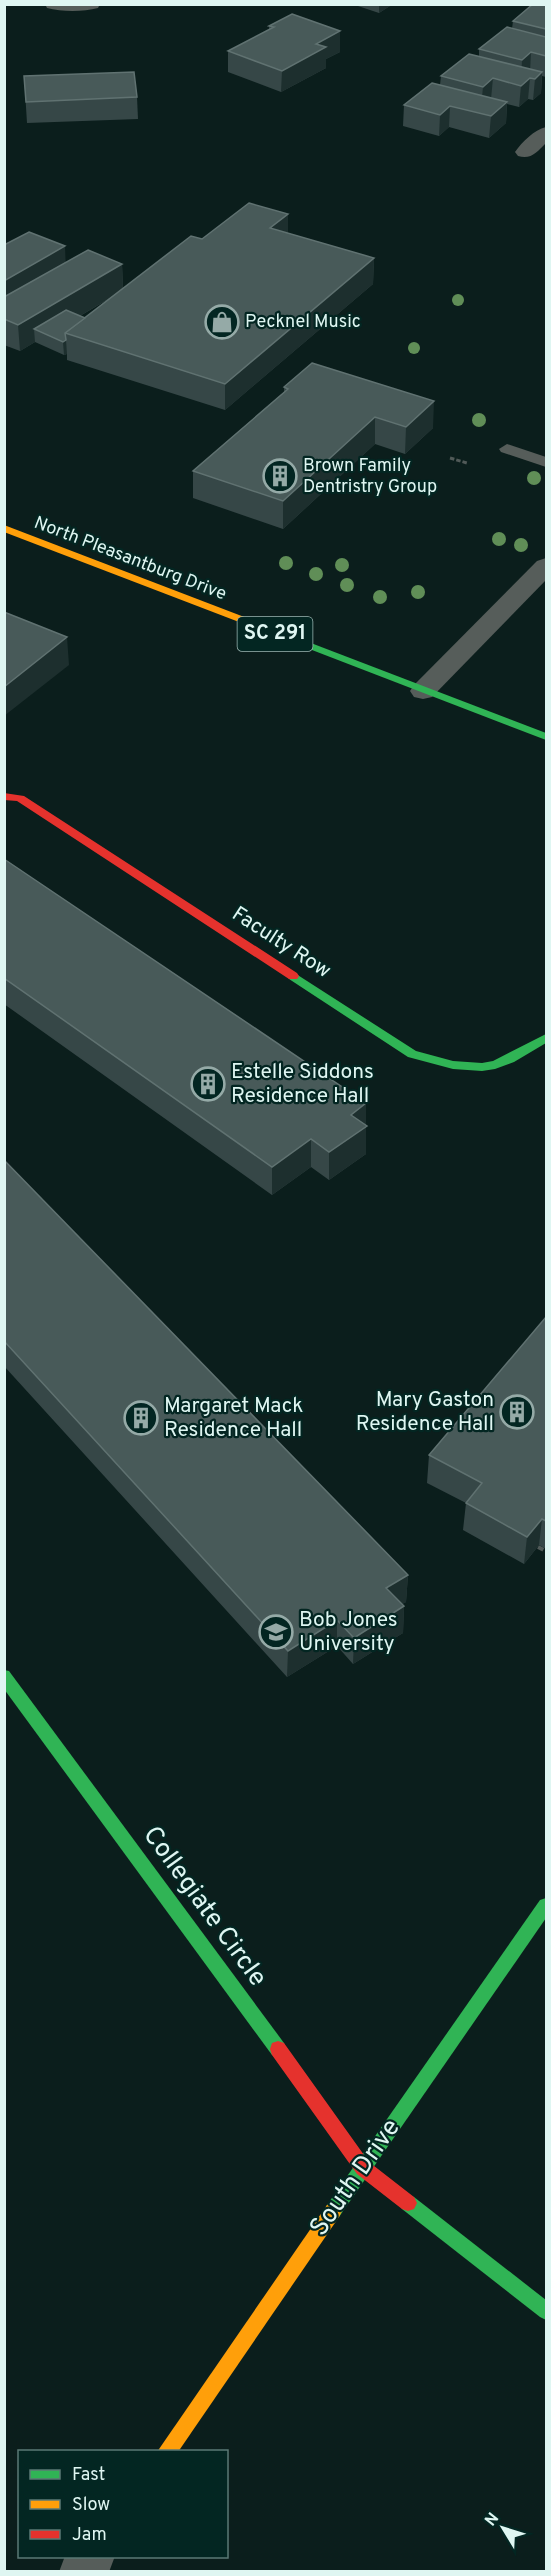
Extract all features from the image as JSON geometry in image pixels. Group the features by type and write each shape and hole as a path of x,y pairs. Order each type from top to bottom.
{"street":[{"path":"54,4 91,4"},
{"path":"546,133 525,152 546,159"},
{"name":"North Pleasantburg Drive","path":"4,528 546,737"},
{"path":"423,691 546,566"},
{"name":"Faculty Row","path":"4,796 20,798 412,1053 463,1068 489,1068 514,1059 546,1038"},
{"name":"Collegiate Circle","path":"4,1677 267,2033 363,2168 546,2312"},
{"name":"South Drive","path":"166,2450 546,1905"},
{"path":"82,2571 92,2558"}],"lane":[{"path":"507,449 546,462"}],"path":[{"path":"450,458 467,464"},
{"path":"538,1547 546,1551"}],"building":[{"path":"533,4 546,4 546,29 513,21"},
{"path":"292,14 340,31 316,44 326,47 282,71 228,51 274,27 269,26"},
{"path":"507,27 546,37 546,56 531,52 522,60 479,49"},
{"path":"469,54 542,72 535,79 530,78 521,86 493,78 483,87 441,76"},
{"path":"134,72 137,97 26,102 24,76"},
{"path":"432,83 507,102 491,116 450,106 440,115 404,105"},
{"name":"Pecknel Music","path":"249,203 288,214 270,228 374,258 225,384 65,333 191,236 202,239"},
{"path":"29,232 65,246 4,281 4,245"},
{"path":"88,250 122,264 18,325 4,319 4,297"},
{"path":"66,310 85,318 65,333 66,340 63,342 34,329"},
{"path":"312,363 434,401 406,427 375,417 283,501 193,471 288,389 284,387"},
{"path":"4,612 67,637 4,687"},
{"name":"Estelle Siddons Residence Hall","path":"4,859 366,1103 351,1115 367,1126 329,1152 311,1139 272,1167 4,978"},
{"name":"Margaret Mack Residence Hall","path":"4,1160 408,1575 386,1588 404,1606 354,1638 337,1620 288,1651 4,1341"},
{"name":"Mary Gaston Residence Hall","path":"546,1317 546,1521 542,1519 527,1537 466,1503 482,1483 429,1455"}],"traffic: fast":[{"path":"290,638 546,737"},
{"path":"293,976 412,1054 453,1065 482,1067 495,1065 546,1038"},
{"path":"4,1676 278,2049"},
{"path":"333,2211 546,1905"},
{"path":"408,2203 546,2311"}],"traffic: slow":[{"path":"4,528 290,638"},
{"path":"167,2450 333,2211"}],"traffic: jam":[{"path":"4,796 20,798 293,976"},
{"path":"278,2049 363,2168 408,2203"}],"place":[{"name":"Pecknel Music","path":"222,322"},
{"name":"Brown Family Dentristry Group","path":"280,476"},
{"name":"Estelle Siddons Residence Hall","path":"208,1084"},
{"name":"Mary Gaston Residence Hall","path":"517,1412"},
{"name":"Margaret Mack Residence Hall","path":"141,1418"},
{"name":"Bob Jones University","path":"276,1632"}]}
